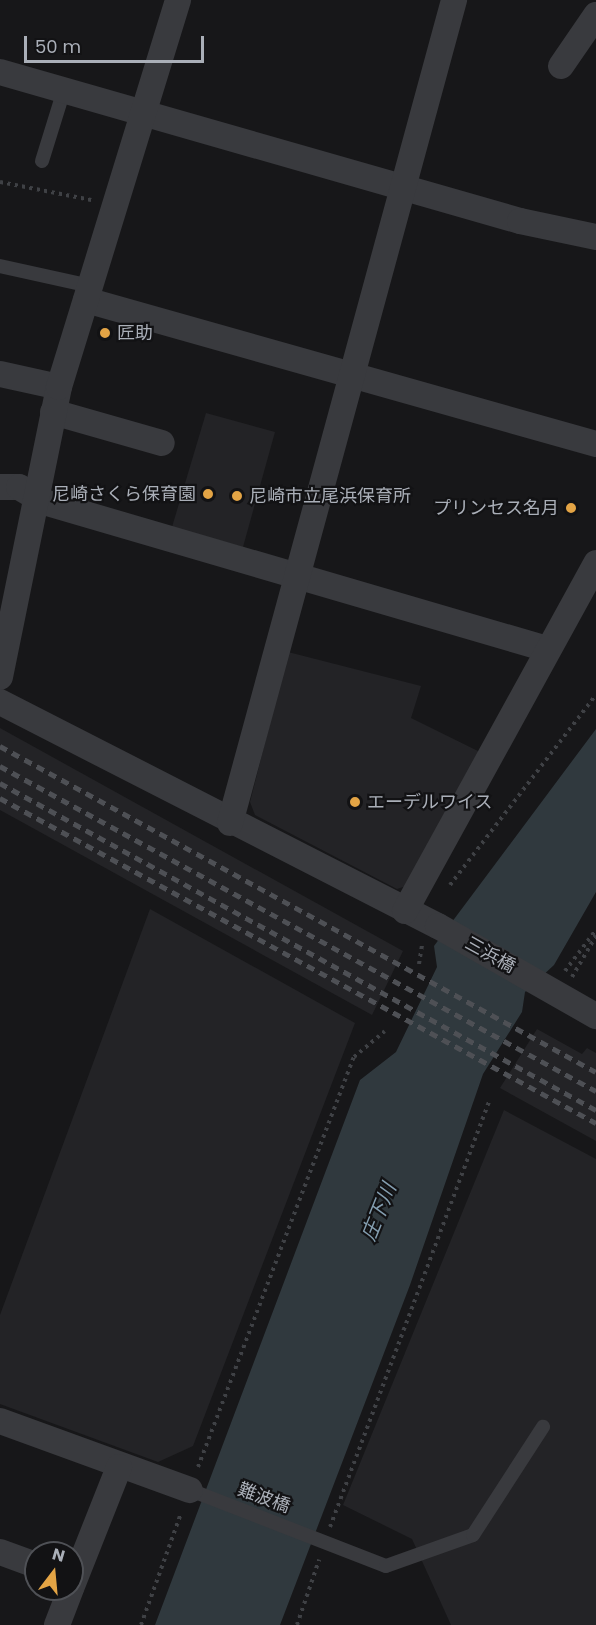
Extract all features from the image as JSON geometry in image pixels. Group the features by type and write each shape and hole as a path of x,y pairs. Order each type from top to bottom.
{"street":[{"path":"0,676 33,493 59,387 178,0"},
{"path":"230,823 454,0"},
{"path":"561,66 596,15"},
{"path":"0,72 403,185 520,221 596,237"},
{"path":"88,293 353,375 596,444"},
{"path":"0,374 59,387"},
{"path":"53,412 162,443"},
{"path":"0,487 33,493 44,502 547,649"},
{"path":"405,911 547,649 596,565"},
{"name":"三浜橋","path":"0,702 230,823 405,911 430,929 552,989 596,1016"},
{"path":"0,1421 119,1467 190,1490"},
{"path":"84,1553 119,1467"},
{"path":"0,1552 24,1561"},
{"path":"57,1625 66,1601"}],"lane":[{"path":"42,161 64,90"},
{"path":"0,266 88,293"},
{"name":"難波橋","path":"190,1490 326,1540 386,1566 473,1535 543,1426"}],"path":[{"path":"0,182 116,204"},
{"path":"459,870 596,695"},
{"path":"419,964 430,929"},
{"path":"576,951 596,930"},
{"path":"552,989 596,936"},
{"path":"141,1625 354,1057 386,1031"},
{"path":"297,1625 326,1540 489,1101"}],"shaded area":[{"path":"206,413 275,432 243,547 172,527"},
{"path":"288,652 421,686 411,718 482,753 412,884 397,889 255,815 250,802"},
{"path":"0,728 403,951 372,1015 0,810"},
{"path":"150,909 355,1023 193,1446 158,1462 0,1404 0,1315"},
{"path":"537,1029 582,1054 587,1048 596,1053 596,1141 500,1088"},
{"path":"504,1110 596,1159 596,1625 451,1625 412,1539 343,1505"}],"water":[{"name":"庄下川","path":"596,729 596,892 554,965 525,992 522,1012 483,1074 410,1285 280,1625 155,1625 360,1080 396,1052 437,967 434,946"}],"railway":[{"path":"0,746 596,1072"},
{"path":"0,766 596,1091"},
{"path":"0,783 596,1110"},
{"path":"0,798 596,1123"}],"place":[{"name":"匠助","path":"105,333"},
{"name":"尼崎さくら保育園","path":"208,494"},
{"name":"尼崎市立尾浜保育所","path":"237,496"},
{"name":"プリンセス名月","path":"571,508"},
{"name":"エーデルワイス","path":"355,802"}]}
